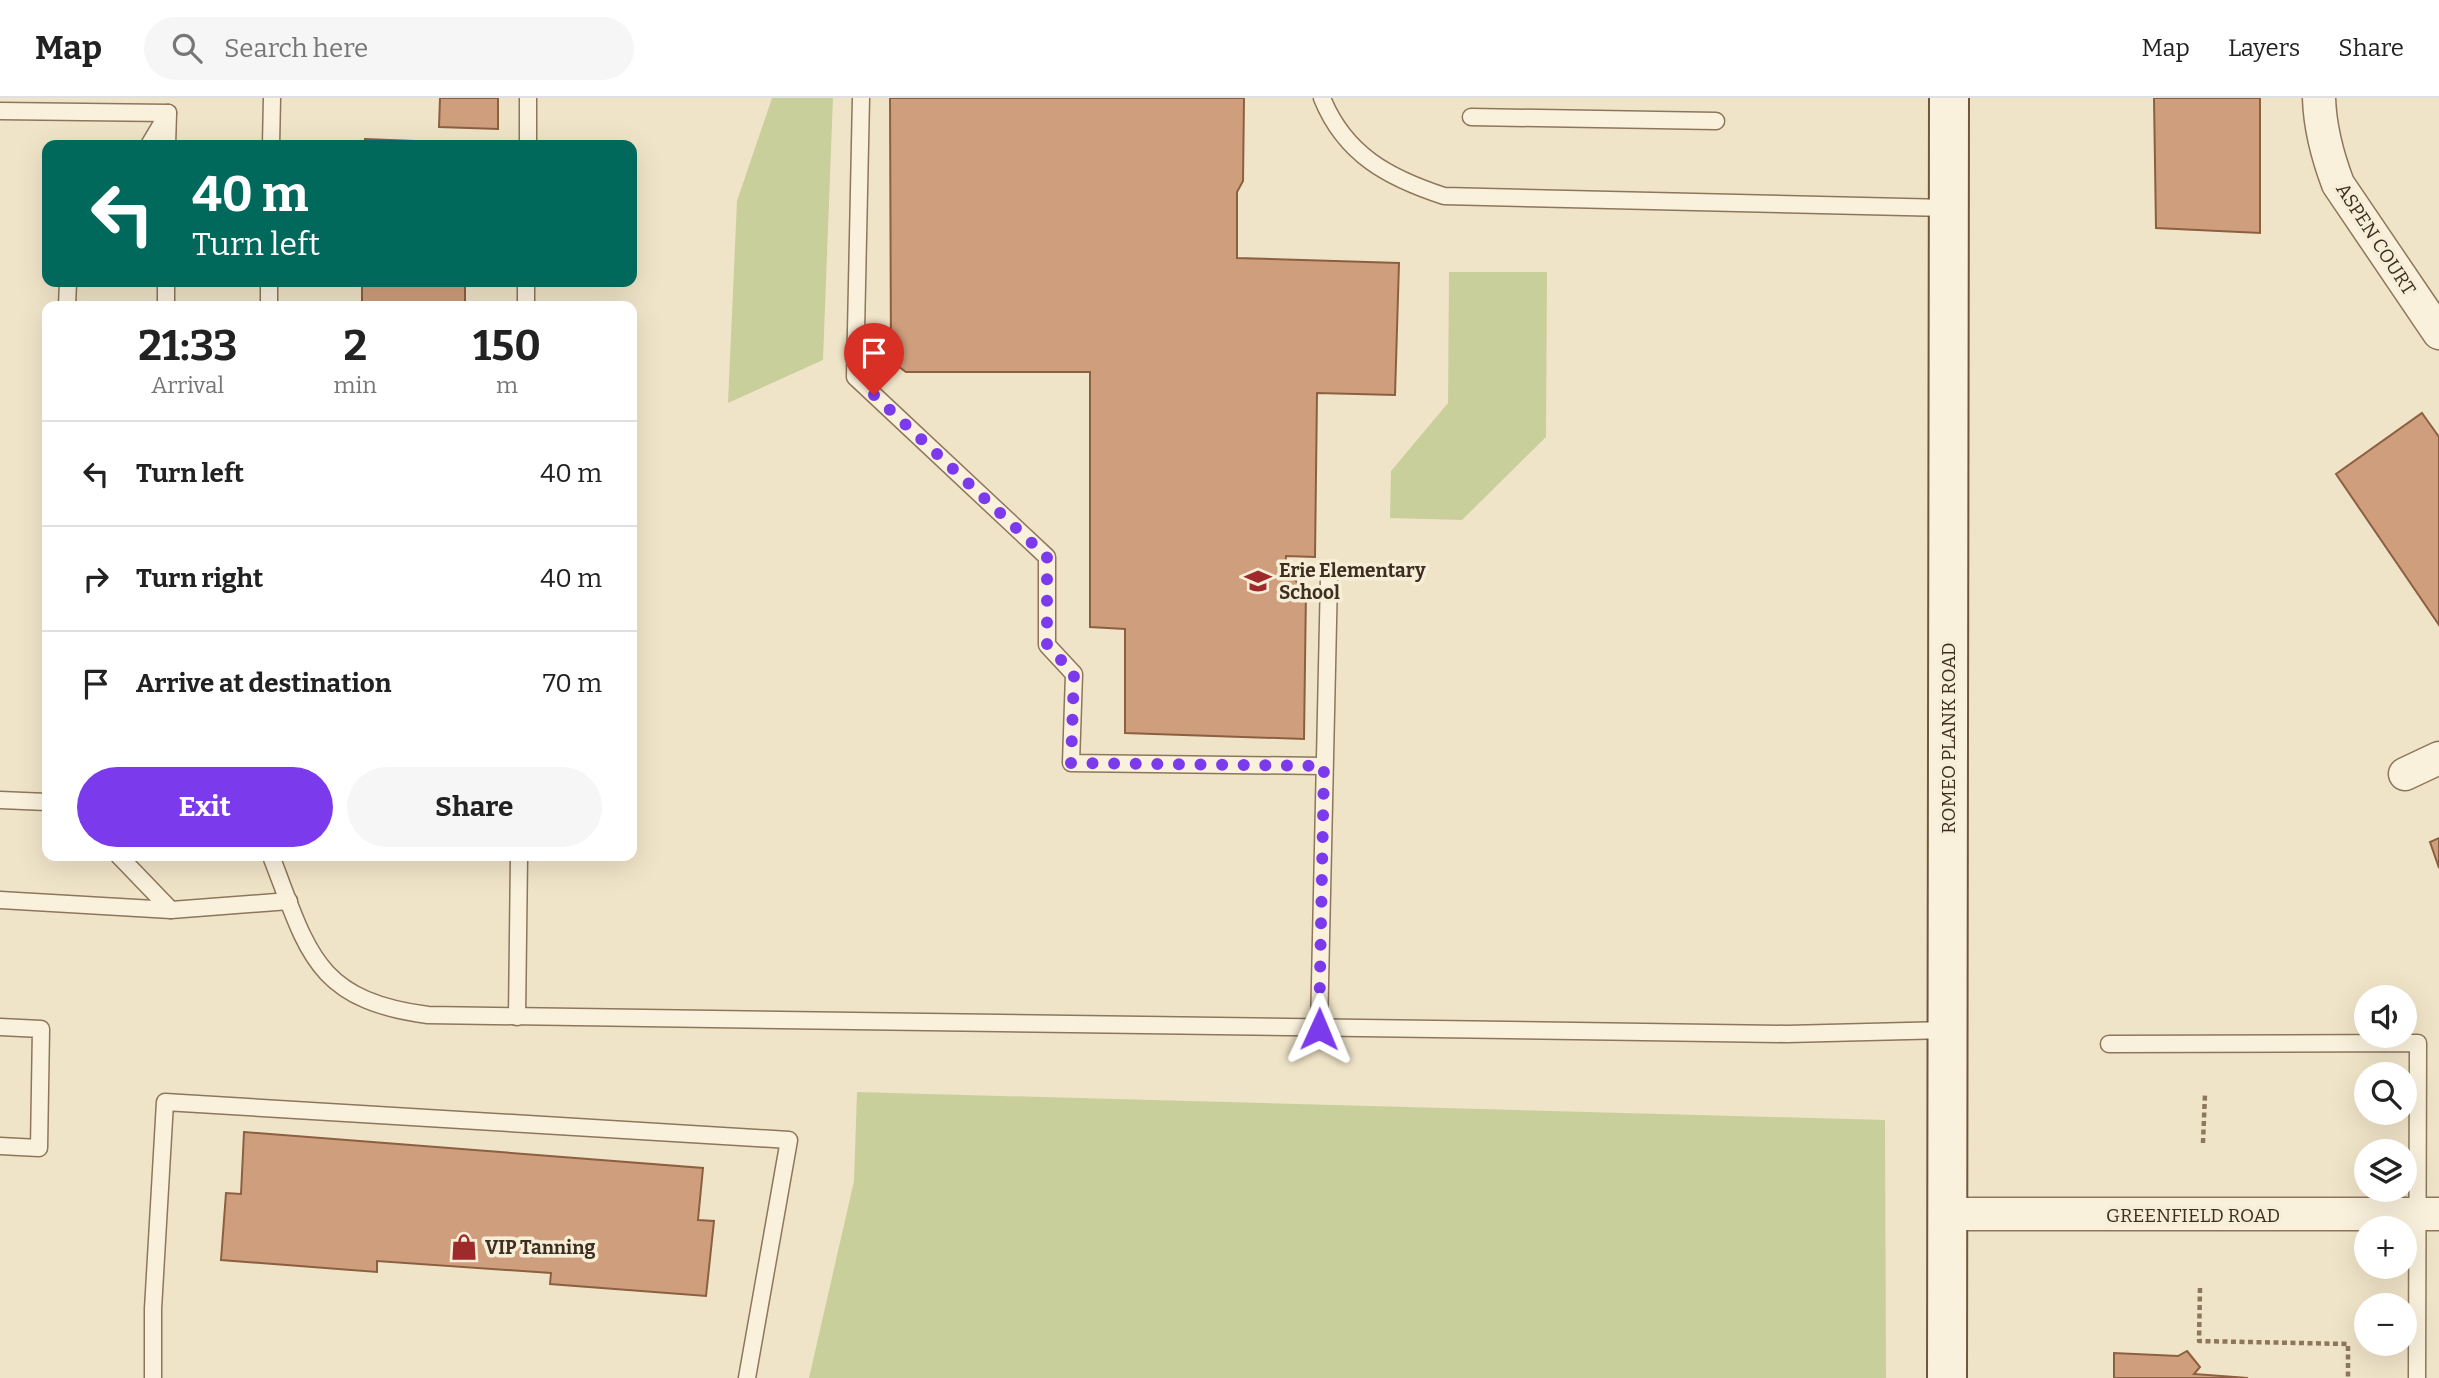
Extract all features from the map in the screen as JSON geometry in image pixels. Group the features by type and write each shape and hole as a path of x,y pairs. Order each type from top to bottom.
{"street":[{"name":"ROMEO PLANK ROAD","path":"1947,1378 1949,98"},
{"name":"ASPEN COURT","path":"2319,98 2320,124 2327,157 2339,184 2439,333"},
{"path":"2405,774 2439,758"},
{"name":"GREENFIELD ROAD","path":"1947,1214 2428,1215"}],"lane":[{"path":"271,140 272,98"},
{"path":"528,98 528,140"},
{"path":"860,98 855,377 1047,557 1047,645 1074,674 1071,763 1324,766"},
{"path":"1322,98 1327,110 1358,153 1403,183 1444,197 1947,208"},
{"path":"0,111 168,113"},
{"path":"152,140 168,113"},
{"path":"167,140 168,113"},
{"path":"1471,117 1716,121"},
{"path":"1319,1029 1329,577"},
{"path":"0,800 42,802"},
{"path":"124,861 171,910"},
{"path":"273,861 307,948 329,978 360,997 394,1010 428,1015 1787,1034 1948,1030"},
{"path":"517,1017 519,861"},
{"path":"0,900 171,910 289,901"},
{"path":"0,1027 41,1029 38,1148 0,1146"},
{"path":"2109,1044 2418,1043 2428,1215 2417,1378"},
{"path":"153,1378 153,1309 165,1102 789,1140 747,1378"}],"path":[{"path":"2203,1143 2204,1094"},
{"path":"2200,1288 2199,1341 2348,1344 2348,1378"}],"green space":[{"path":"772,98 833,98 823,360 728,403 737,201"},
{"path":"1449,272 1547,272 1546,437 1462,520 1390,518 1391,471 1448,403"},
{"path":"857,1092 1885,1120 1886,1378 809,1378 854,1181"}],"building":[{"path":"440,98 498,98 498,129 439,127"},
{"name":"Erie Elementary School","path":"890,98 1244,98 1243,181 1237,192 1237,258 1399,263 1395,395 1317,393 1315,557 1286,556 1285,571 1306,590 1304,739 1125,733 1125,629 1090,627 1090,372 906,372 891,361"},
{"path":"2154,98 2260,98 2260,233 2156,228"},
{"path":"362,287 465,287 465,301 362,301"},
{"path":"2422,413 2439,437 2439,625 2336,474"},
{"path":"2439,838 2439,868 2430,842"},
{"path":"244,1132 703,1168 698,1220 714,1221 706,1296 550,1284 551,1273 377,1261 377,1272 221,1260 226,1193 241,1194"},
{"path":"2187,1351 2200,1367 2194,1374 2248,1378 2114,1378 2114,1353 2178,1356"}],"place":[{"name":"Erie Elementary School","path":"1258,581"},
{"name":"VIP Tanning","path":"464,1247"}],"route":[{"path":"874,395 1047,557 1047,645 1074,674 1071,763 1324,766 1319,1029"}]}
